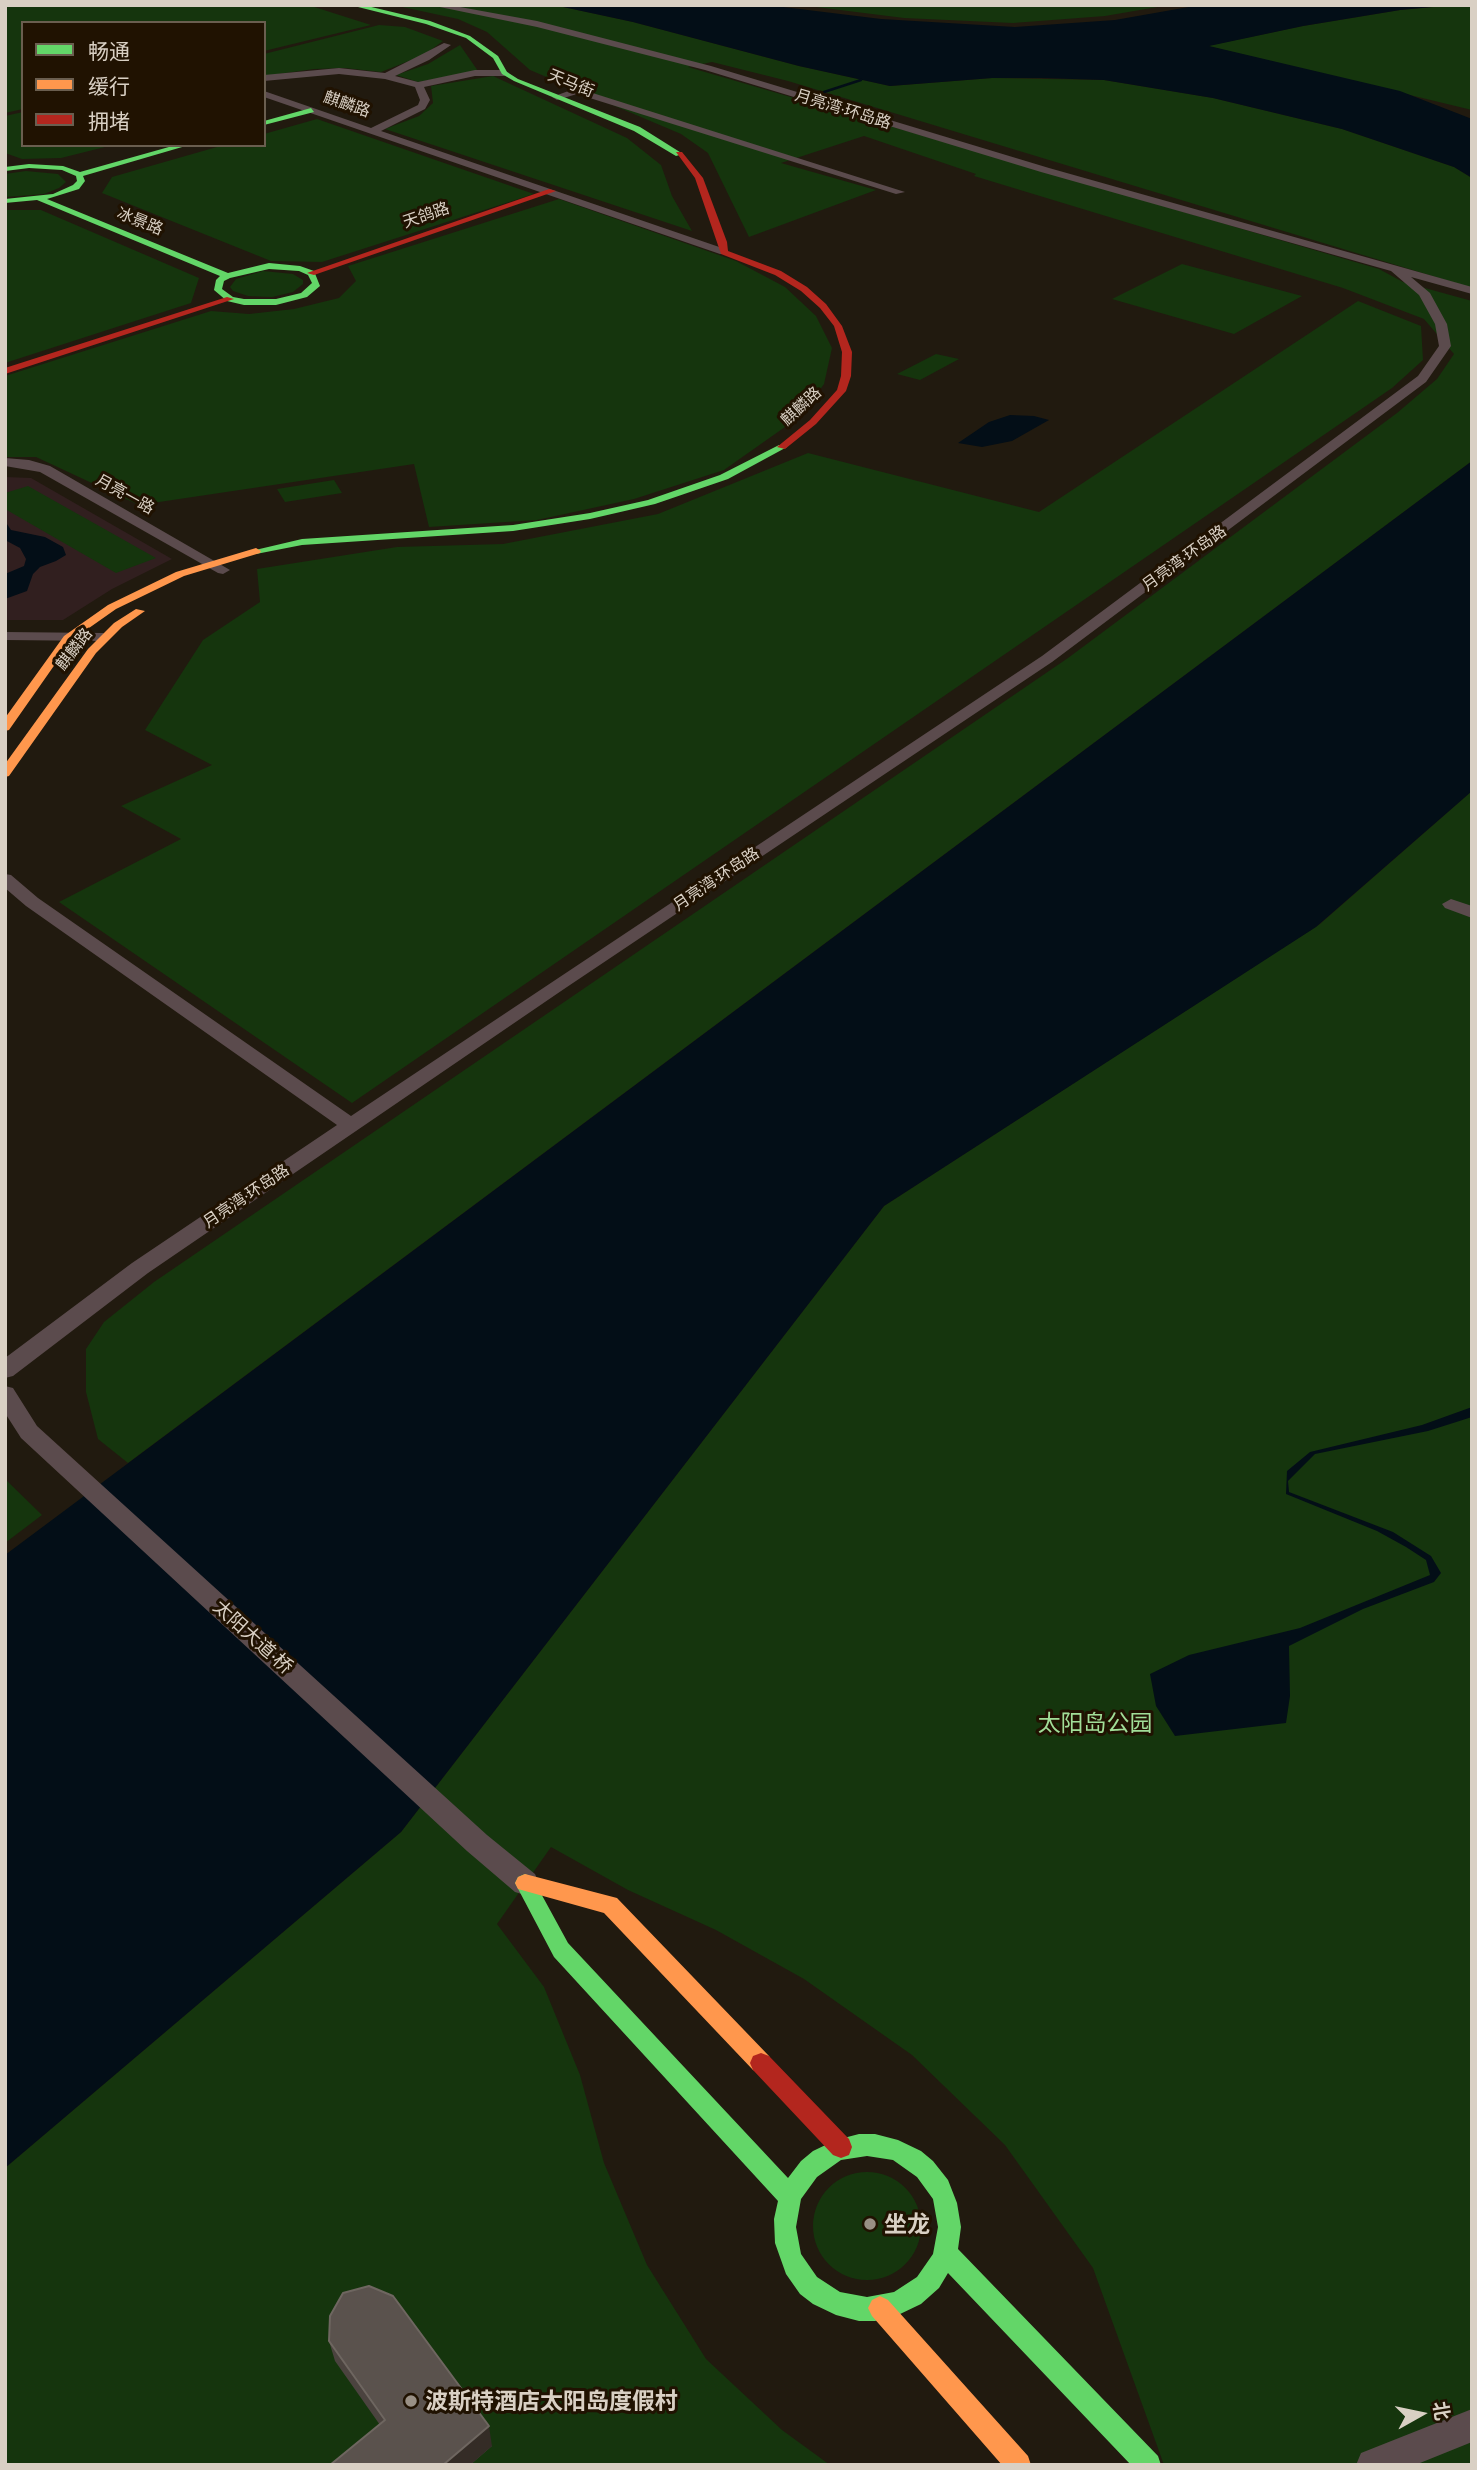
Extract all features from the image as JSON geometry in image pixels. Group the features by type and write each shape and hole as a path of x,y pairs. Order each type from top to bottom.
{"street":[{"name":"天马街","path":"353,5 428,22 468,37 496,57 504,73 664,143 680,155 699,178 723,242 724,252"},
{"name":"月亮湾·环岛路","path":"5,1370 140,1268 1047,659 1422,379 1445,346 1441,324 1423,293 1395,268 1045,170 708,68 537,24 434,5"},
{"path":"386,76 447,45"},
{"path":"266,78 329,71 386,76 418,85 475,73 504,73"},
{"path":"372,131 422,107 424,93 418,85"},
{"path":"558,96 578,91 900,192"},
{"name":"麒麟路","path":"5,727 68,638 92,619 140,592 217,566 235,557 275,547 331,539 491,530 590,516 703,486 776,451 813,422 834,401 846,376 847,352 838,326 823,306 804,289 778,273 552,191 266,95"},
{"path":"266,112 294,104"},
{"path":"266,122 311,110"},
{"path":"7,167 63,168 138,147"},
{"path":"63,168 79,175 178,147"},
{"path":"5,201 40,199 66,192 81,181 79,175"},
{"name":"天鸽路","path":"310,273 552,191"},
{"name":"冰景路","path":"66,192 124,216"},
{"name":"冰景路","path":"40,199 227,276"},
{"path":"227,258 253,268"},
{"path":"286,267 310,273 316,278 317,284 313,289 291,299 259,303 230,299 222,295 217,285 227,276 253,268 286,267"},
{"path":"1395,268 1472,291"},
{"path":"1423,293 1435,286 1454,286"},
{"path":"5,371 230,299"},
{"name":"月亮一路","path":"5,462 29,464 45,469 217,566"},
{"name":"麒麟路","path":"5,773 103,637 132,615 183,591 217,566"},
{"path":"5,636 103,637"},
{"path":"5,879 32,902 351,1125"},
{"path":"1451,904 1472,913"},
{"name":"太阳大道·桥","path":"5,1394 29,1432 477,1843 525,1883"},
{"path":"525,1883 610,1905 841,2147"},
{"path":"525,1883 561,1950 789,2196"},
{"path":"857,2145 889,2148 918,2164 939,2189 947,2213 949,2238 946,2253 935,2276 916,2294 892,2306 859,2308 838,2302 813,2287 803,2276 789,2251 784,2223 789,2196 809,2165 841,2147 857,2145"},
{"path":"946,2253 1149,2465"},
{"path":"880,2308 1019,2465"},
{"path":"1373,2465 1472,2425"}],"shaded area":[{"path":"554,5 767,5 881,19 1015,27 1115,20 1200,5 1454,5 1400,10 1303,26 1209,46 1400,91 1472,119 1472,178 1454,167 1342,129 1213,98 1104,80 992,78 890,86"},
{"path":"1010,415 1049,420 1012,441 982,447 958,443 989,422"},
{"path":"1472,461 1472,791 1316,927 884,1206 401,1832 5,2168 5,1555"},
{"path":"5,477 31,478 172,559 112,589 63,620 5,620"},
{"path":"5,521 11,530 45,537 63,547 66,555 40,567 33,574 27,591 5,599 5,574 24,566 26,559 20,548 5,540"},
{"path":"1472,1407 1472,1417 1428,1431 1315,1454 1288,1481 1289,1492 1393,1532 1431,1556 1441,1573 1434,1582 1363,1609 1289,1646 1290,1696 1286,1723 1175,1736 1156,1706 1150,1674 1189,1655 1300,1628 1430,1575 1426,1560 1406,1547 1377,1531 1286,1494 1287,1471 1310,1452 1422,1425"}],"green space":[{"path":"5,5 308,5 371,25 266,51 266,21 21,21 21,109 5,113"},
{"path":"393,5 554,5 890,86 992,78 1104,80 1213,98 1342,129 1454,167 1472,178 1472,288 788,81 712,62 688,67 1379,269 1403,282 1472,301 1472,461 128,1463 98,1439 86,1392 86,1349 104,1322 154,1282 1068,658 1397,413 1437,379 1454,354 1424,319 1343,288 974,176 976,174 864,136 781,163 876,190 749,237 708,153 681,134 530,70 487,32 458,19"},
{"path":"800,5 1169,5 1105,16 1013,23 904,18"},
{"path":"1472,5 1472,110 1207,46 1303,26 1400,10"},
{"path":"379,25 405,27 443,41 424,55 381,72 345,68 314,69 266,76 266,53"},
{"path":"460,45 478,71 418,82 396,75 428,64"},
{"path":"493,76 627,138 661,165 672,196 692,231 385,129 419,116 433,103 431,86"},
{"path":"21,112 21,147 105,147 61,158 22,159 5,153 5,116"},
{"path":"317,119 534,194 322,262 271,261 102,193 112,177 217,147 266,147 266,133"},
{"path":"26,171 58,174 66,182 44,194 5,197 5,174"},
{"path":"559,199 736,261 785,287 816,316 832,348 824,384 802,415 724,470 634,499 537,520 429,527 414,464 139,505 36,457 5,457 5,376 211,311 249,314 294,309 339,298 356,281 348,266"},
{"path":"5,210 41,210 199,278 191,303 5,363"},
{"path":"1182,264 1302,296 1234,334 1112,299"},
{"path":"263,271 293,274 303,280 303,284 293,292 272,297 248,296 233,291 230,287 236,279"},
{"path":"1358,301 1421,326 1423,360 1392,388 352,1103 59,902 181,839 121,806 212,765 145,730 203,640 260,602 257,569 397,547 503,544 658,514 808,453 1039,512"},
{"path":"936,354 959,359 920,380 897,374"},
{"path":"334,480 342,493 285,502 277,489"},
{"path":"28,486 156,558 116,573 5,509 5,493"},
{"name":"太阳岛公园","path":"1472,791 1472,2465 1164,2465 1093,2268 1005,2145 912,2055 804,1979 716,1930 628,1890 551,1847 497,1924 544,1987 580,2075 604,2163 647,2265 706,2359 782,2430 830,2465 5,2465 5,2168 401,1832 884,1206 1320,924"},
{"path":"5,1479 42,1515 5,1543"},
{"path":"867,2172 888,2176 905,2188 917,2205 921,2226 917,2247 905,2264 888,2276 867,2280 846,2276 829,2264 817,2247 813,2226 817,2205 829,2188 846,2176"}],"building":[{"name":"波斯特酒店太阳岛度假村","path":"369,2286 393,2296 489,2426 443,2465 330,2465 385,2420 329,2341 330,2316 343,2293"}],"waterway":[{"path":"824,92 861,80"}],"traffic: fast":[{"path":"353,5 428,22 468,37 496,57 504,73 516,80 637,129 679,154"},
{"path":"266,122 311,110"},
{"path":"79,175 178,147"},
{"path":"5,169 29,166 63,168 79,175 81,181 76,187 54,196 5,201"},
{"path":"40,199 227,276"},
{"path":"269,266 300,269 311,273 317,284 304,295 276,302 244,302 230,299 218,290 220,280 227,276 269,266"},
{"path":"256,551 302,542 513,528 590,516 651,502 724,477 782,447"},
{"path":"525,1883 561,1950 789,2196"},
{"path":"867,2145 898,2151 925,2169 943,2196 949,2227 943,2258 925,2285 898,2303 867,2309 836,2303 809,2285 791,2258 785,2227 791,2196 809,2169 836,2151 867,2145"},
{"path":"946,2253 1149,2465"}],"traffic: slow":[{"path":"5,727 68,638 112,607 180,574 256,551"},
{"path":"5,773 92,651 118,625 140,611"},
{"path":"525,1883 610,1905 761,2063"},
{"path":"880,2308 1019,2465"}],"traffic: jam":[{"path":"679,154 699,178 723,242 724,252 778,273 804,289 823,306 838,326 847,352 846,376 841,391 813,422 782,447"},
{"path":"311,273 552,191"},
{"path":"5,371 230,299"},
{"path":"761,2063 841,2147"}],"place":[{"name":"坐龙","path":"870,2224"},
{"name":"波斯特酒店太阳岛度假村","path":"411,2401"}]}
